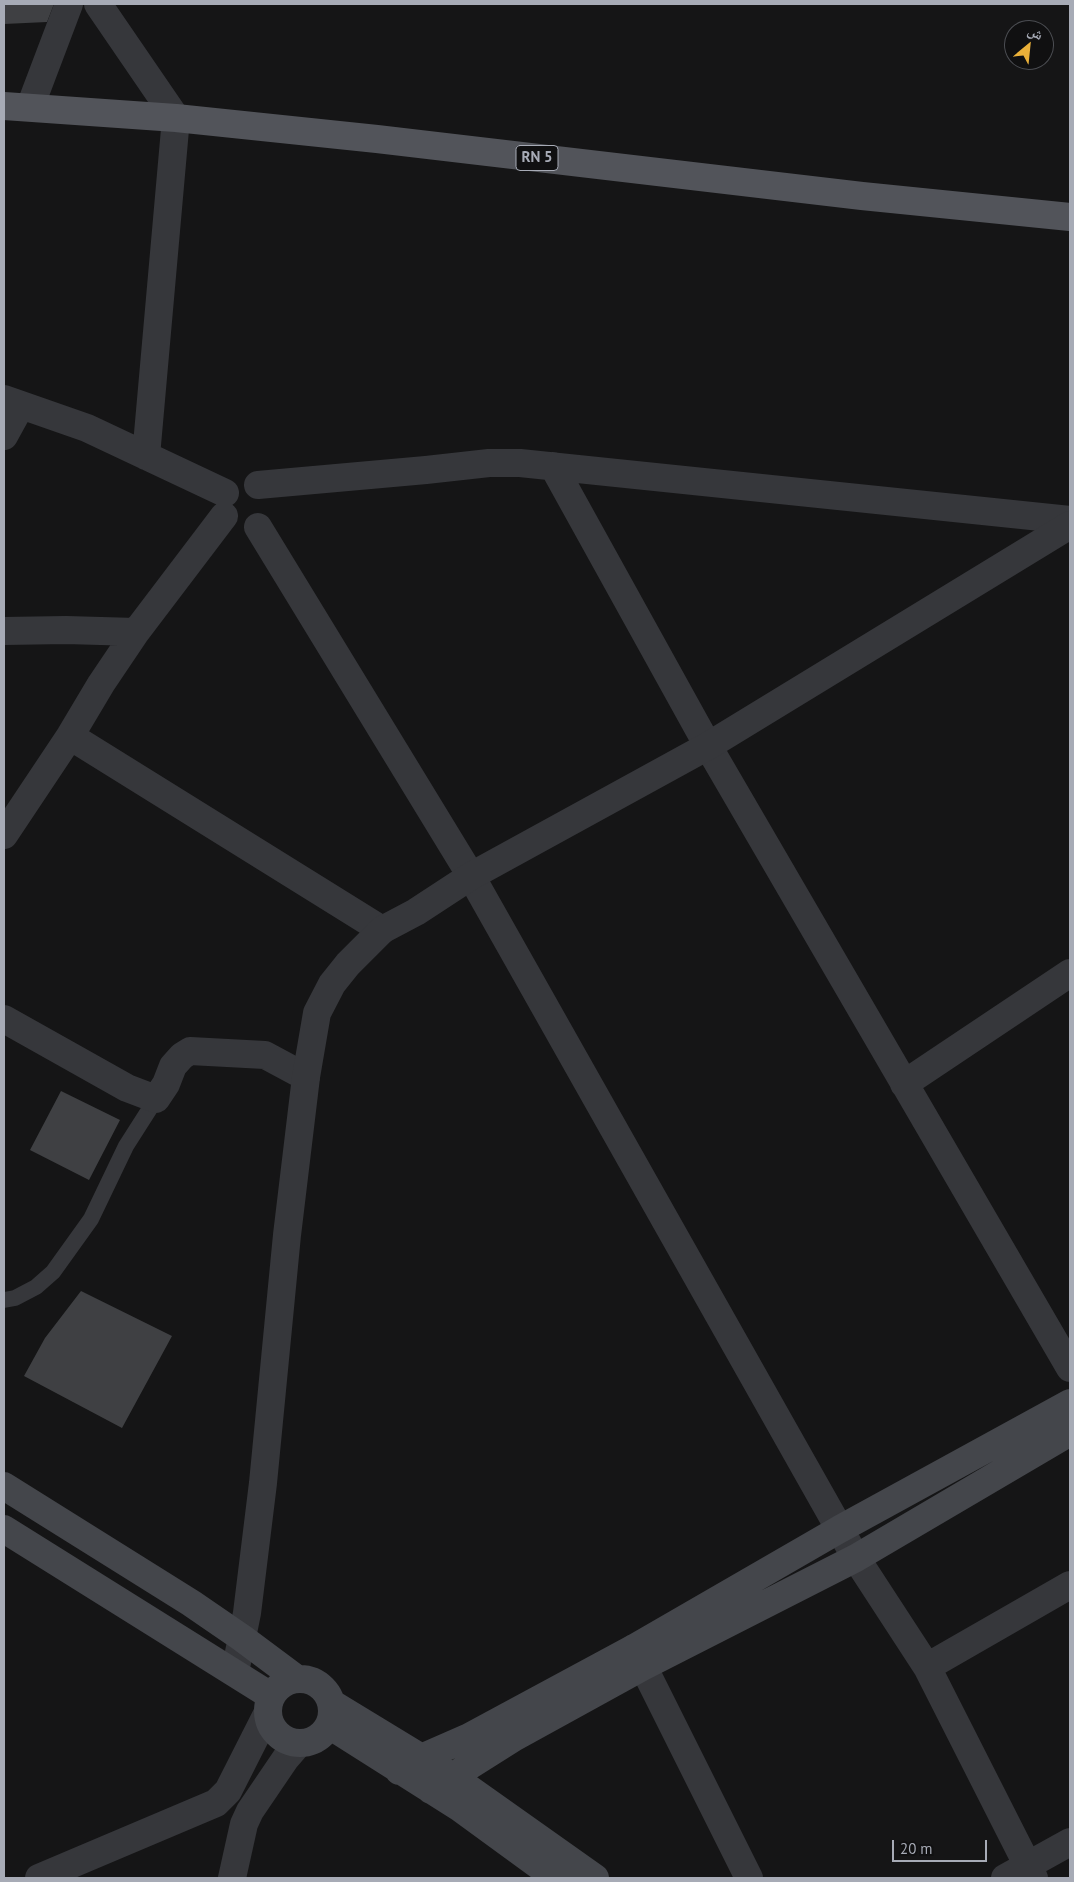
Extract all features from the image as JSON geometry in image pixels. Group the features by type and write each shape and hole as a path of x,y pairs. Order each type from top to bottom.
{"main road":[{"name":"RN 5","path":"4,106 176,118 377,139 862,196 1070,217"},
{"path":"441,1783 840,1529 1070,1403"},
{"path":"410,1765 639,1657 856,1558 1070,1432"},
{"path":"4,1486 191,1603 242,1638 296,1679"},
{"path":"4,1528 235,1672 270,1704"},
{"path":"296,1679 308,1680 319,1685 326,1693 330,1714 322,1735 311,1741 299,1743 290,1742 274,1731 270,1722 270,1704 286,1682 296,1679"},
{"path":"330,1714 595,1878"},
{"path":"441,1783 460,1808 556,1878"}],"street":[{"path":"30,107 69,4"},
{"path":"98,4 176,118 146,456"},
{"path":"4,436 13,402 87,428 146,456 224,504 230,524 239,529 249,530 258,527 268,516 270,509 268,495 258,485"},
{"path":"6,829 70,736 101,684 224,504 230,487 244,481 258,485 426,470 490,462 553,466 1070,520"},
{"path":"553,466 708,746 1070,1368"},
{"path":"235,1672 242,1638 263,1483 287,1235 306,1077 317,1013 332,984 348,964 382,930 416,912 471,876 708,746 1070,525"},
{"path":"258,527 471,876 856,1558 927,1667 1022,1874 1070,1842"},
{"path":"4,631 136,632"},
{"path":"70,736 382,930"},
{"path":"904,1084 1070,973"},
{"path":"4,1019 128,1088 156,1098 166,1084 173,1066 182,1056 190,1051 265,1055 306,1077"},
{"path":"927,1667 1070,1585"},
{"path":"639,1657 749,1878"},
{"path":"39,1878 216,1803 228,1791 270,1704"},
{"path":"232,1878 244,1824 250,1811 286,1758 299,1743"}],"lane":[{"path":"4,1300 16,1298 36,1287 53,1272 91,1220 126,1146 156,1098"}],"building":[{"path":"4,4 54,4 47,22 4,24"},
{"path":"61,1091 120,1120 89,1180 30,1150"},
{"path":"81,1291 172,1336 122,1428 24,1376 45,1338"}]}
